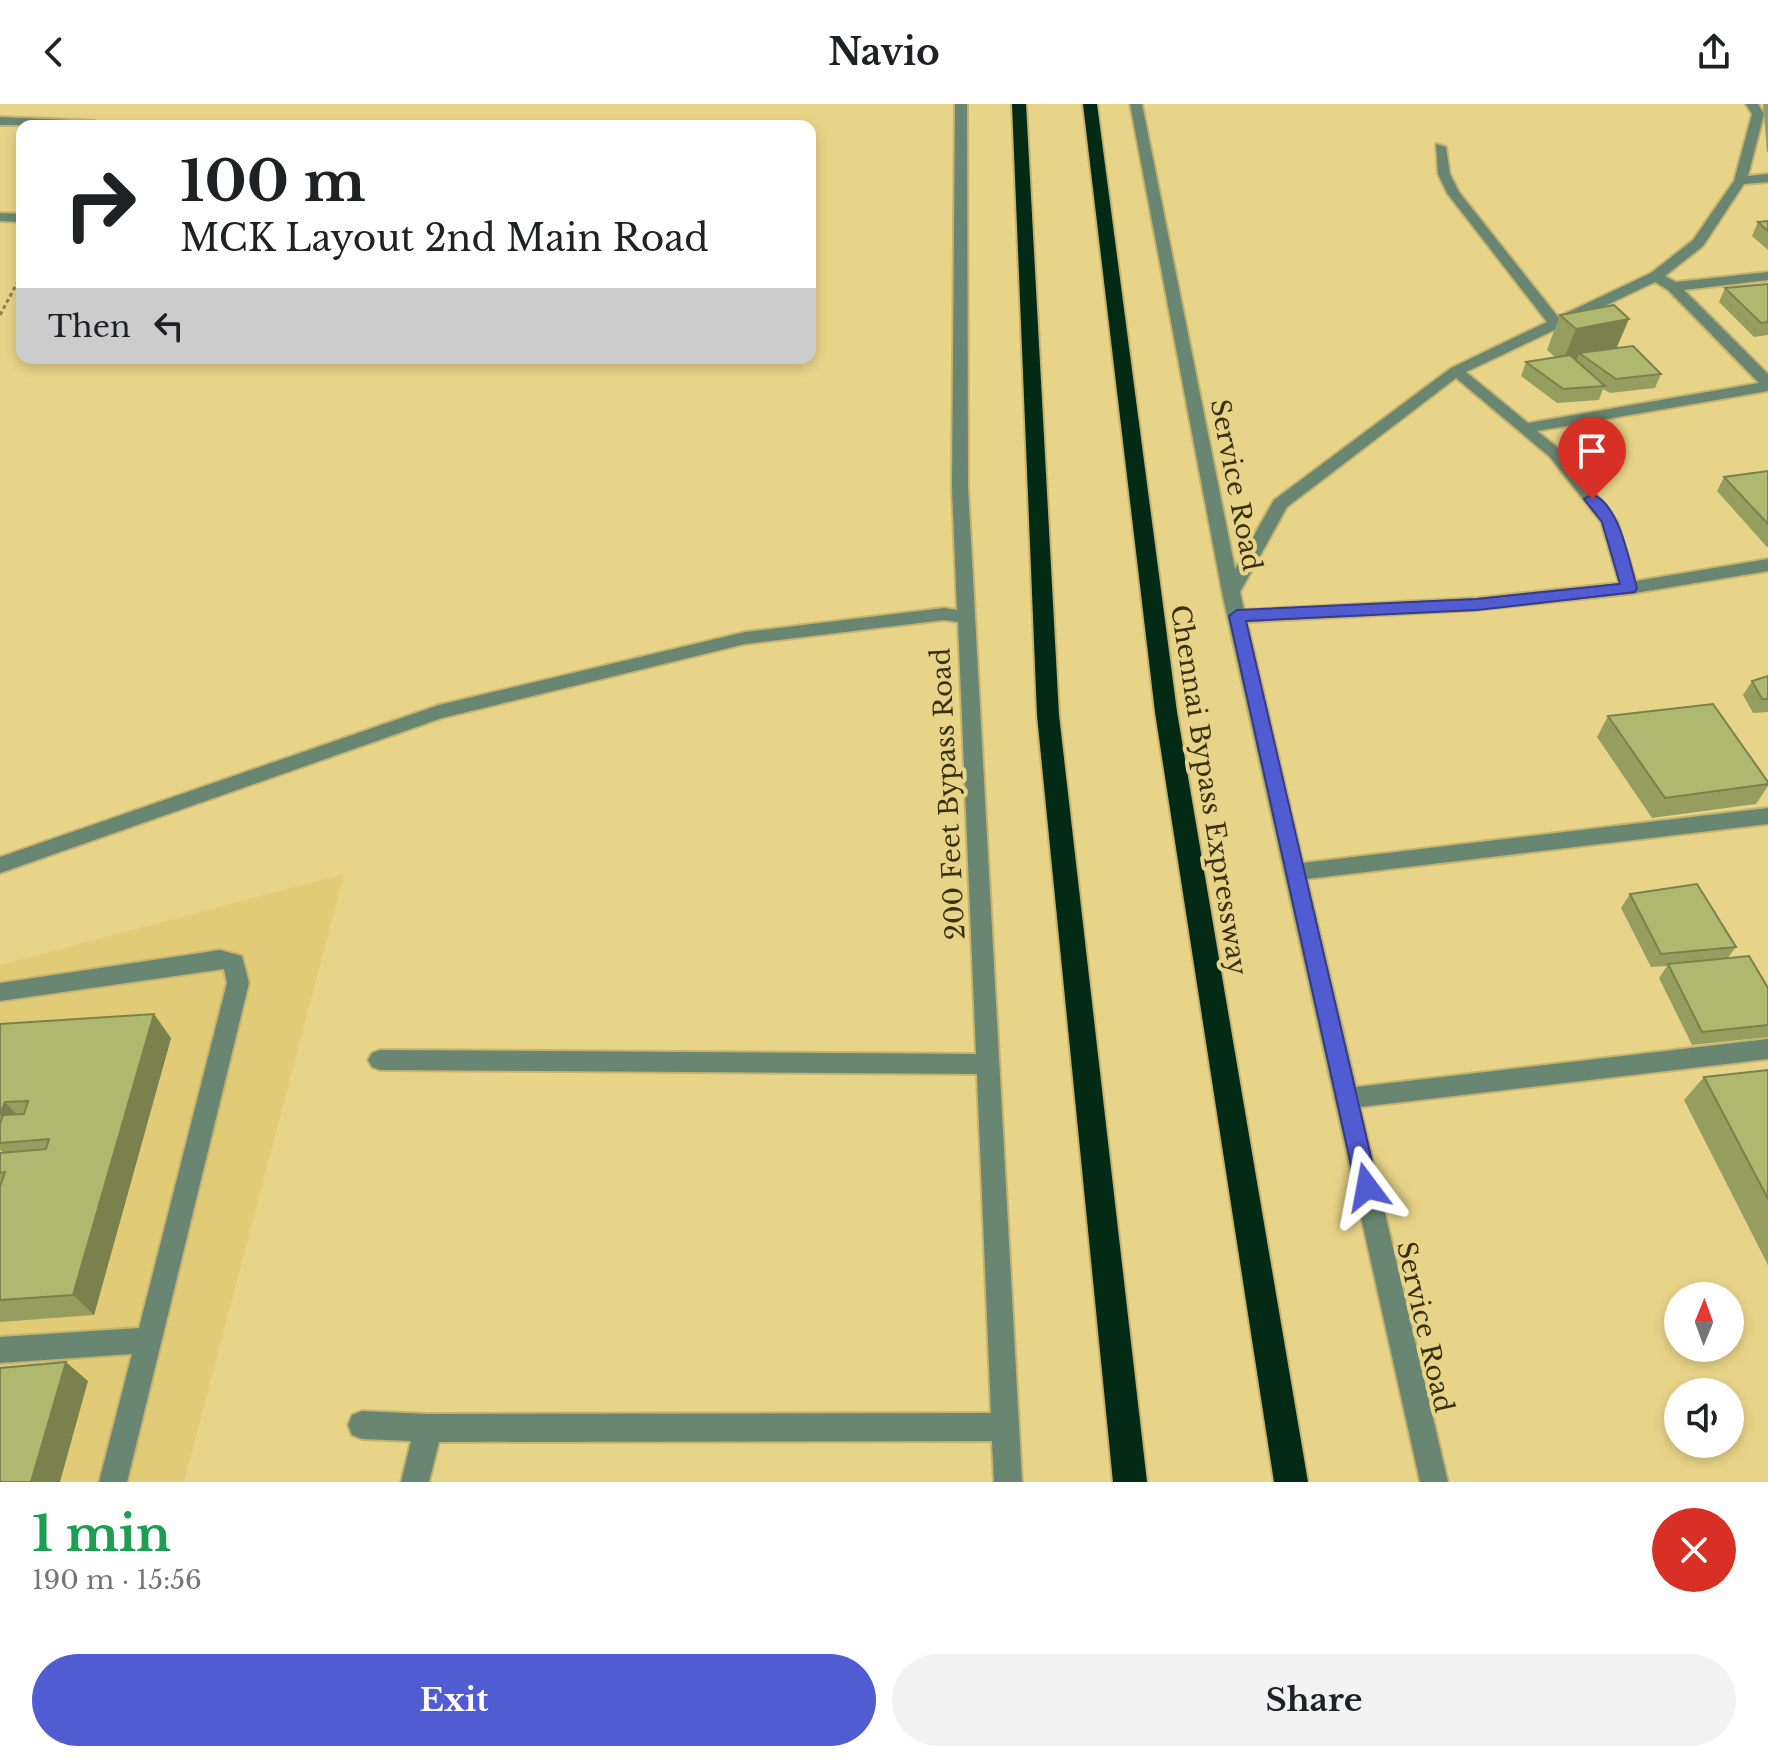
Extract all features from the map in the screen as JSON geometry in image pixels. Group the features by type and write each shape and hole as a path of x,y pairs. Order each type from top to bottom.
{"highway":[{"path":"1019,104 1048,715 1130,1482"},
{"name":"Chennai Bypass Expressway","path":"1090,104 1166,712 1291,1482"}],"street":[{"name":"200 Feet Bypass Road","path":"961,104 960,487 1008,1482"},
{"name":"Service Road","path":"1136,104 1231,592 1434,1482"},
{"path":"1231,592 1280,504 1456,371 1656,276 1698,243 1740,181 1758,114 1752,104"},
{"path":"1440,147 1444,174 1453,193 1555,323"},
{"path":"1740,181 1768,178"},
{"path":"1656,276 1673,287 1768,385"},
{"path":"1673,287 1768,276"},
{"path":"1456,371 1556,454 1609,521 1629,588"},
{"path":"1525,428 1768,385"},
{"path":"1237,616 1477,604 1629,588 1768,565"},
{"path":"0,865 439,712 745,638 944,614 966,617"},
{"path":"1295,872 1768,816"},
{"path":"0,992 220,959 234,962 238,983 113,1482"},
{"path":"1347,1098 1768,1049"},
{"path":"380,1060 987,1064"},
{"path":"0,1350 150,1340"},
{"path":"362,1425 428,1428 1005,1427"},
{"path":"415,1482 428,1428"}],"path":[{"path":"0,315 16,285"}],"shaded area":[{"path":"344,874 184,1482 0,1482 0,965"}],"building":[{"path":"1768,221 1768,231 1758,222"},
{"path":"1768,284 1768,322 1761,323 1725,288"},
{"path":"1614,305 1629,319 1576,329 1560,315"},
{"path":"1633,346 1661,374 1616,379 1579,353"},
{"path":"1570,355 1605,386 1563,389 1526,362"},
{"path":"1768,471 1768,524 1724,477"},
{"path":"1768,676 1768,699 1762,699 1752,681"},
{"path":"1713,704 1768,784 1665,798 1608,716"},
{"path":"1697,884 1736,947 1661,954 1630,894"},
{"path":"1749,956 1768,988 1768,1025 1702,1032 1668,964"},
{"path":"154,1014 73,1295 0,1300 0,1187 5,1172 0,1173 0,1153 46,1149 49,1139 0,1143 3,1115 24,1114 28,1101 5,1102 0,1114 0,1024"},
{"path":"1768,1070 1768,1199 1704,1077"},
{"path":"66,1362 31,1482 0,1482 0,1368"}],"route":[{"path":"1367,1187 1237,616 1477,604 1629,588 1609,521 1592,499"}]}
